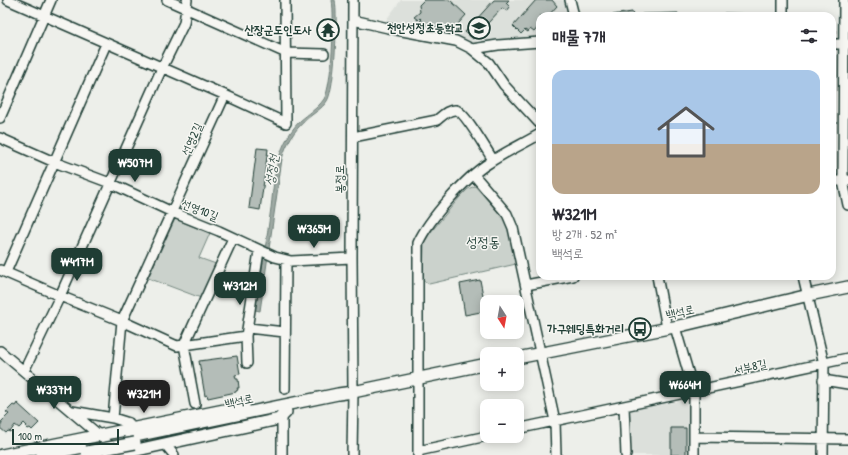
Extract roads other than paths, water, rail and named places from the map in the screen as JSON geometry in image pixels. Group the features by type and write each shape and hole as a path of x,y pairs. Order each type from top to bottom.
{"main road":[{"name":"백석로","path":"524,357 671,327 848,287"},
{"name":"백석로","path":"85,450 285,411 338,394 480,365"},
{"path":"2,455 268,402 277,402 285,411 279,419 118,455"},
{"path":"42,455 85,450"},
{"path":"73,455 85,450"}],"street":[{"path":"8,0 286,123 286,0"},
{"path":"0,118 52,0"},
{"path":"166,0 186,4 286,52 324,54"},
{"name":"봉정로","path":"352,455 353,0"},
{"path":"570,0 573,12"},
{"path":"783,0 783,12"},
{"path":"844,0 846,44 845,180 848,205"},
{"path":"24,371 60,296 162,68 184,23 186,4"},
{"path":"353,20 456,41 472,49 490,63 504,85 536,120"},
{"path":"472,49 498,45 536,42"},
{"path":"106,44 54,162 3,271 177,346 247,332 285,332"},
{"name":"선영2길","path":"113,418 122,321 225,95"},
{"path":"352,137 437,120 447,112 455,110 459,111 467,120 493,160"},
{"path":"480,438 418,453 418,243 424,230 465,182 493,160 536,136"},
{"name":"선영10길","path":"0,138 54,162 110,183 275,257 291,261 352,258"},
{"path":"474,175 507,214 512,228 526,285 555,421 556,455"},
{"path":"195,404 184,345 233,238"},
{"path":"247,364 247,332 259,251"},
{"path":"285,389 286,260"},
{"path":"526,285 552,280"},
{"path":"658,280 671,327 694,392 694,455"},
{"path":"804,280 824,364 824,455"},
{"path":"0,351 99,435 118,455"},
{"name":"서부8길","path":"524,428 848,358"},
{"path":"824,380 848,384"},
{"path":"624,406 626,455"},
{"path":"70,410 113,418 129,423"},
{"path":"282,455 285,411"},
{"path":"694,438 848,439"},
{"path":"165,444 174,455"}],"place":[{"name":"천안성정초등학교","path":"479,28"},
{"name":"산장군도인도사","path":"328,30"},
{"name":"가구웨딩특화거리","path":"640,329"}],"district":[{"name":"성정동","path":"483,242"}],"water label":[{"name":"성정천","path":"271,170"}]}
